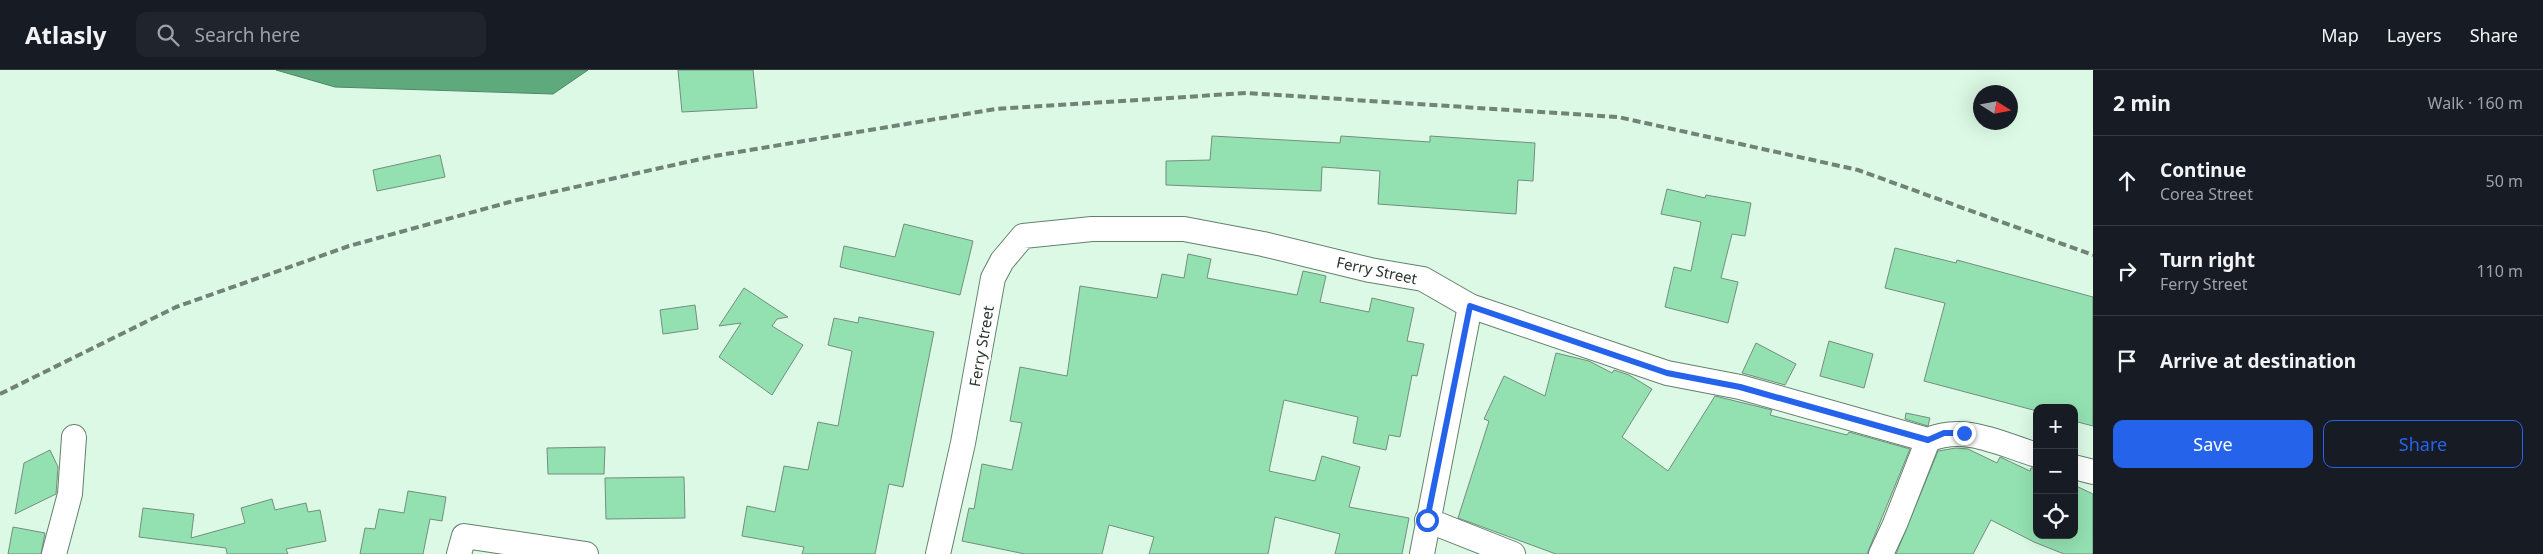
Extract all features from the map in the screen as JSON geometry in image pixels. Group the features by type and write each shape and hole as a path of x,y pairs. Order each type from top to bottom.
{"street":[{"name":"Ferry Street","path":"938,554 963,443 993,278 1002,261 1023,236 1101,229 1184,230 1263,244 1370,270 1423,280 1470,306 1667,373 1740,387 1928,440"},
{"path":"1422,554 1427,520 1470,306"},
{"path":"1881,554 1895,524 1928,440 1944,433 1964,433 2033,454"},
{"path":"54,554 70,494 74,437"},
{"path":"2078,467 2093,472"},
{"path":"1427,520 1513,554"},
{"path":"459,554 464,536 586,554"}],"shaded area":[{"path":"276,70 588,70 553,94 335,87"}],"building":[{"path":"678,70 753,70 757,108 682,112"},
{"path":"1212,136 1340,143 1341,136 1430,142 1430,136 1535,143 1533,181 1518,180 1516,214 1378,204 1380,171 1322,167 1321,191 1166,185 1166,161 1210,160"},
{"path":"440,155 445,177 377,191 373,170"},
{"path":"1667,189 1705,198 1706,195 1751,203 1745,236 1732,234 1721,278 1738,282 1728,323 1665,307 1674,267 1691,271 1701,222 1661,214"},
{"path":"904,224 973,241 960,295 840,267 844,246 895,257"},
{"path":"1895,248 1956,263 1957,260 2093,297 2093,426 2078,422 2078,404 2033,404 2033,410 1924,381 1945,303 1885,288"},
{"path":"1188,254 1211,259 1207,278 1297,295 1303,271 1326,276 1320,302 1369,312 1372,298 1414,308 1407,341 1424,344 1417,376 1412,375 1400,437 1389,435 1386,450 1353,443 1358,417 1284,400 1269,471 1315,481 1322,456 1360,467 1349,507 1409,518 1402,554 1335,554 1340,534 1275,517 1268,554 1149,554 1154,537 1109,525 1102,554 1025,554 962,541 969,508 974,509 982,464 1012,470 1022,423 1010,421 1020,367 1067,376 1080,286 1157,298 1162,274 1184,278"},
{"path":"744,288 788,317 777,319 772,326 803,345 772,395 719,357 741,323 719,326"},
{"path":"695,305 698,329 663,334 660,310"},
{"path":"859,317 934,332 903,487 889,484 875,554 802,554 804,547 742,536 747,506 775,512 784,466 808,470 818,422 838,426 852,351 828,345 834,318 858,323"},
{"path":"1829,341 1873,354 1864,388 1820,376"},
{"path":"1756,343 1796,364 1785,385 1742,373"},
{"path":"1556,353 1589,361 1612,373 1614,370 1629,375 1652,389 1622,437 1668,471 1715,396 1772,410 1770,415 1847,435 1849,432 1910,449 1867,554 1556,554 1458,518 1489,421 1484,419 1504,376 1545,396"},
{"path":"1906,413 1930,418 1928,426 1905,419"},
{"path":"605,447 604,474 548,474 547,448"},
{"path":"1956,448 1968,449 1997,463 2000,457 2030,471 2033,468 2033,539 2078,539 2078,487 2093,494 2093,554 2064,554 2034,542 1991,520 1973,554 1896,554 1938,451"},
{"path":"50,450 58,467 56,494 15,514 24,463"},
{"path":"684,477 685,518 606,519 605,478"},
{"path":"408,491 446,497 442,521 430,519 423,554 360,554 365,528 375,529 379,509 404,513"},
{"path":"272,499 275,510 306,503 308,512 320,510 326,541 286,549 288,554 227,554 226,548 139,537 143,508 194,514 191,538 245,523 241,508"},
{"path":"13,527 45,533 41,554 8,554"}],"railway":[{"path":"0,394 176,307 349,246 517,200 714,156 996,109 1247,93 1618,117 1858,170 2093,255"}],"route":[{"path":"1427,520 1470,306 1667,373 1740,387 1928,440 1944,433 1964,433"}]}
